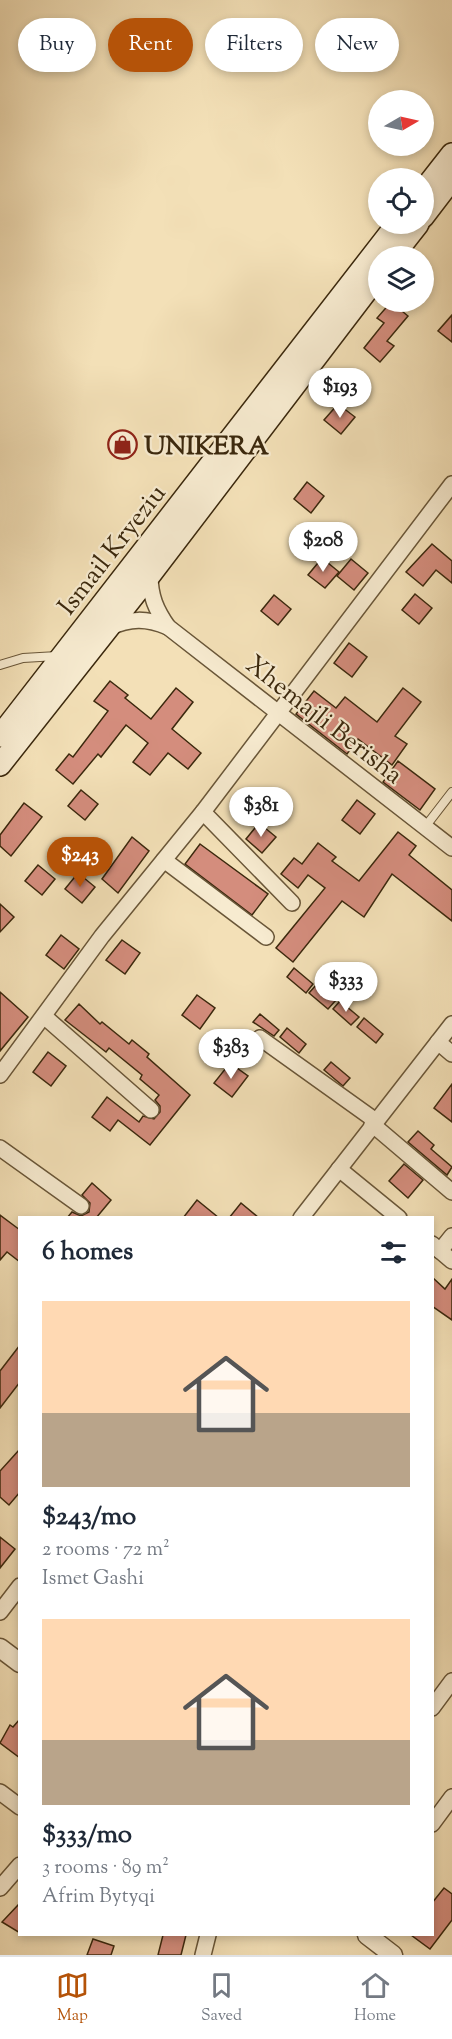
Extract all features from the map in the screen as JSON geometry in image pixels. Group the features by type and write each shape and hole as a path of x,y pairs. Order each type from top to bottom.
{"main road":[{"path":"434,177 452,154"},
{"path":"434,203 452,179"},
{"name":"Ismail Kryeziu","path":"0,736 389,234"},
{"path":"401,246 410,234"},
{"name":"Ismail Kryeziu","path":"0,765 150,575 368,289"}],"street":[{"path":"0,1075 45,1017 102,936 203,812 452,484"},
{"name":"Xhemajli Berisha","path":"150,575 150,592 158,613 168,627 452,848"},
{"name":"Xhemajli Berisha","path":"108,628 125,621 139,619 168,627"},
{"path":"203,812 292,903"},
{"path":"164,860 266,937"},
{"path":"45,1017 150,1110"},
{"path":"303,1216 452,1024"},
{"path":"261,1038 374,1122 452,1192"},
{"path":"438,1042 452,1054"},
{"path":"0,1148 81,1206"},
{"path":"339,1169 397,1216"},
{"path":"441,1252 452,1236"},
{"path":"0,1612 18,1589"},
{"path":"2,1652 18,1662"},
{"path":"434,1705 452,1681"},
{"path":"0,1792 18,1806"},
{"path":"434,1821 452,1797"},
{"path":"0,1888 18,1867"},
{"path":"203,1955 208,1936"},
{"path":"368,1936 393,1955"}],"lane":[{"path":"0,665 23,658 62,656"},
{"path":"425,827 452,792"}],"building":[{"path":"382,312 403,312 408,316 387,341 394,346 380,362 364,348 384,323 377,318"},
{"path":"452,315 452,342 438,331"},
{"path":"338,404 355,417 341,434 324,420"},
{"path":"307,482 324,496 311,513 294,499"},
{"path":"432,544 452,561 452,583 436,570 423,586 406,572"},
{"path":"322,558 339,572 325,588 308,575"},
{"path":"351,559 368,573 354,590 337,576"},
{"path":"415,594 432,608 419,624 402,610"},
{"path":"274,595 291,609 278,625 261,611"},
{"path":"349,643 367,657 352,677 334,663"},
{"path":"110,681 128,695 125,698 151,719 176,688 193,702 172,729 201,753 188,769 168,753 150,775 133,762 148,743 126,725 101,757 98,754 73,784 56,770 69,754 73,757 108,711 94,701"},
{"path":"403,688 421,702 395,736 407,744 392,765 358,739 347,754 296,714 314,691 336,708 345,697 377,722"},
{"path":"398,761 435,789 420,810 383,782"},
{"path":"81,790 98,804 85,820 68,806"},
{"path":"357,800 375,814 360,834 342,820"},
{"path":"24,803 42,817 11,856 0,846 0,835"},
{"path":"259,823 276,837 262,853 246,839"},
{"path":"398,832 416,846 409,855 452,890 452,921 392,874 364,917 342,901 293,962 276,948 325,888 308,875 298,888 281,874 294,858 302,864 318,843 336,857 332,861 359,881"},
{"path":"132,837 149,851 118,893 102,879"},
{"path":"200,844 268,894 252,915 185,864"},
{"path":"38,865 55,879 42,895 25,881"},
{"path":"78,873 95,887 82,903 65,889"},
{"path":"0,904 14,917 0,932"},
{"path":"61,935 79,949 64,969 46,955"},
{"path":"122,940 140,953 125,974 106,960"},
{"path":"294,968 313,984 306,993 287,977"},
{"path":"317,984 336,1000 328,1009 309,993"},
{"path":"0,992 28,1017 0,1051"},
{"path":"197,995 215,1008 200,1029 182,1015"},
{"path":"340,1001 359,1017 351,1025 333,1009"},
{"path":"79,1004 100,1024 102,1022 129,1044 132,1040 149,1054 147,1057 190,1095 150,1145 118,1120 110,1131 92,1117 107,1097 139,1122 143,1116 154,1119 160,1112 160,1106 155,1100 159,1095 140,1079 142,1075 109,1048 106,1052 65,1020"},
{"path":"260,1014 279,1030 274,1036 253,1022"},
{"path":"364,1018 383,1034 376,1043 357,1027"},
{"path":"287,1028 306,1044 299,1053 280,1037"},
{"path":"48,1052 66,1066 51,1086 33,1072"},
{"path":"331,1062 350,1078 343,1086 324,1070"},
{"path":"230,1063 248,1076 232,1097 214,1083"},
{"path":"452,1084 452,1122 434,1108"},
{"path":"418,1131 434,1145 431,1149 452,1167 447,1175 408,1142"},
{"path":"404,1164 423,1180 408,1198 389,1181"},
{"path":"92,1183 111,1200 98,1216 81,1216 89,1212 90,1203 82,1195"},
{"path":"197,1200 217,1216 185,1216"},
{"path":"241,1203 257,1216 231,1216"},
{"path":"72,1212 81,1216 69,1216"},
{"path":"0,1215 18,1228 18,1260 7,1252 0,1260"},
{"path":"434,1279 445,1289 452,1279 452,1320 434,1307"},
{"path":"18,1348 18,1385 0,1408 0,1371"},
{"path":"18,1451 18,1494 9,1505 0,1497 0,1471"},
{"path":"0,1537 15,1549 0,1568"},
{"path":"18,1721 18,1756 0,1743 10,1725 13,1727"},
{"path":"444,1888 452,1894 452,1920 430,1949 412,1936 434,1936 434,1900"},
{"path":"18,1905 18,1932 2,1922"},
{"path":"163,1936 186,1936 181,1955 158,1955"},
{"path":"93,1939 114,1946 111,1955 87,1955"}],"place":[{"name":"UNIKERA","path":"123,445"}]}
